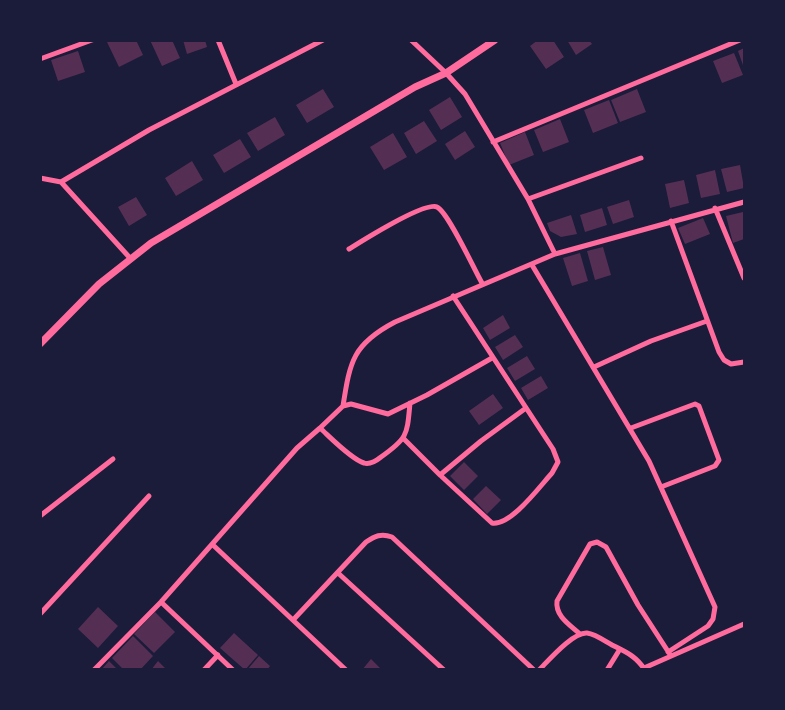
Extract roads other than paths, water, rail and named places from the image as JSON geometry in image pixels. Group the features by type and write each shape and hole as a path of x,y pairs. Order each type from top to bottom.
{"street":[{"path":"40,59 92,40"},
{"path":"218,40 236,84"},
{"path":"61,182 149,130 323,40"},
{"path":"411,40 465,94 528,199 555,254"},
{"path":"40,345 99,284 130,258 173,229 416,87 446,73 495,40"},
{"path":"493,142 740,40"},
{"path":"528,199 641,158"},
{"path":"40,178 61,182 130,258"},
{"path":"94,669 161,602 290,456 343,406 347,377 355,356 371,335 453,296 555,254 715,208 744,202"},
{"path":"349,249 405,216 436,206 448,220 482,284"},
{"path":"715,208 744,278"},
{"path":"671,221 719,352 724,360 731,364 744,362"},
{"path":"532,265 631,428 661,487 715,607 713,619 708,626 645,669 635,657 588,633 580,634 539,669"},
{"path":"404,439 492,523 497,524 504,522 517,510 556,467 557,460 526,408 453,296"},
{"path":"594,367 651,341 707,321"},
{"path":"343,406 356,405 388,414 492,358"},
{"path":"320,428 359,461 368,464 396,447 404,439 408,428 410,403"},
{"path":"631,428 695,404 699,406 719,460 716,466 661,487"},
{"path":"440,475 526,408"},
{"path":"40,516 112,459"},
{"path":"40,614 149,496"},
{"path":"294,620 366,542 375,536 385,534 392,537 534,669"},
{"path":"580,634 562,618 556,607 557,601 590,544 597,542 606,547 638,605 670,654"},
{"path":"213,545 346,669"},
{"path":"338,573 444,669"},
{"path":"161,602 233,669"},
{"path":"670,654 744,624"},
{"path":"607,669 620,649"},
{"path":"204,669 218,655"}]}
